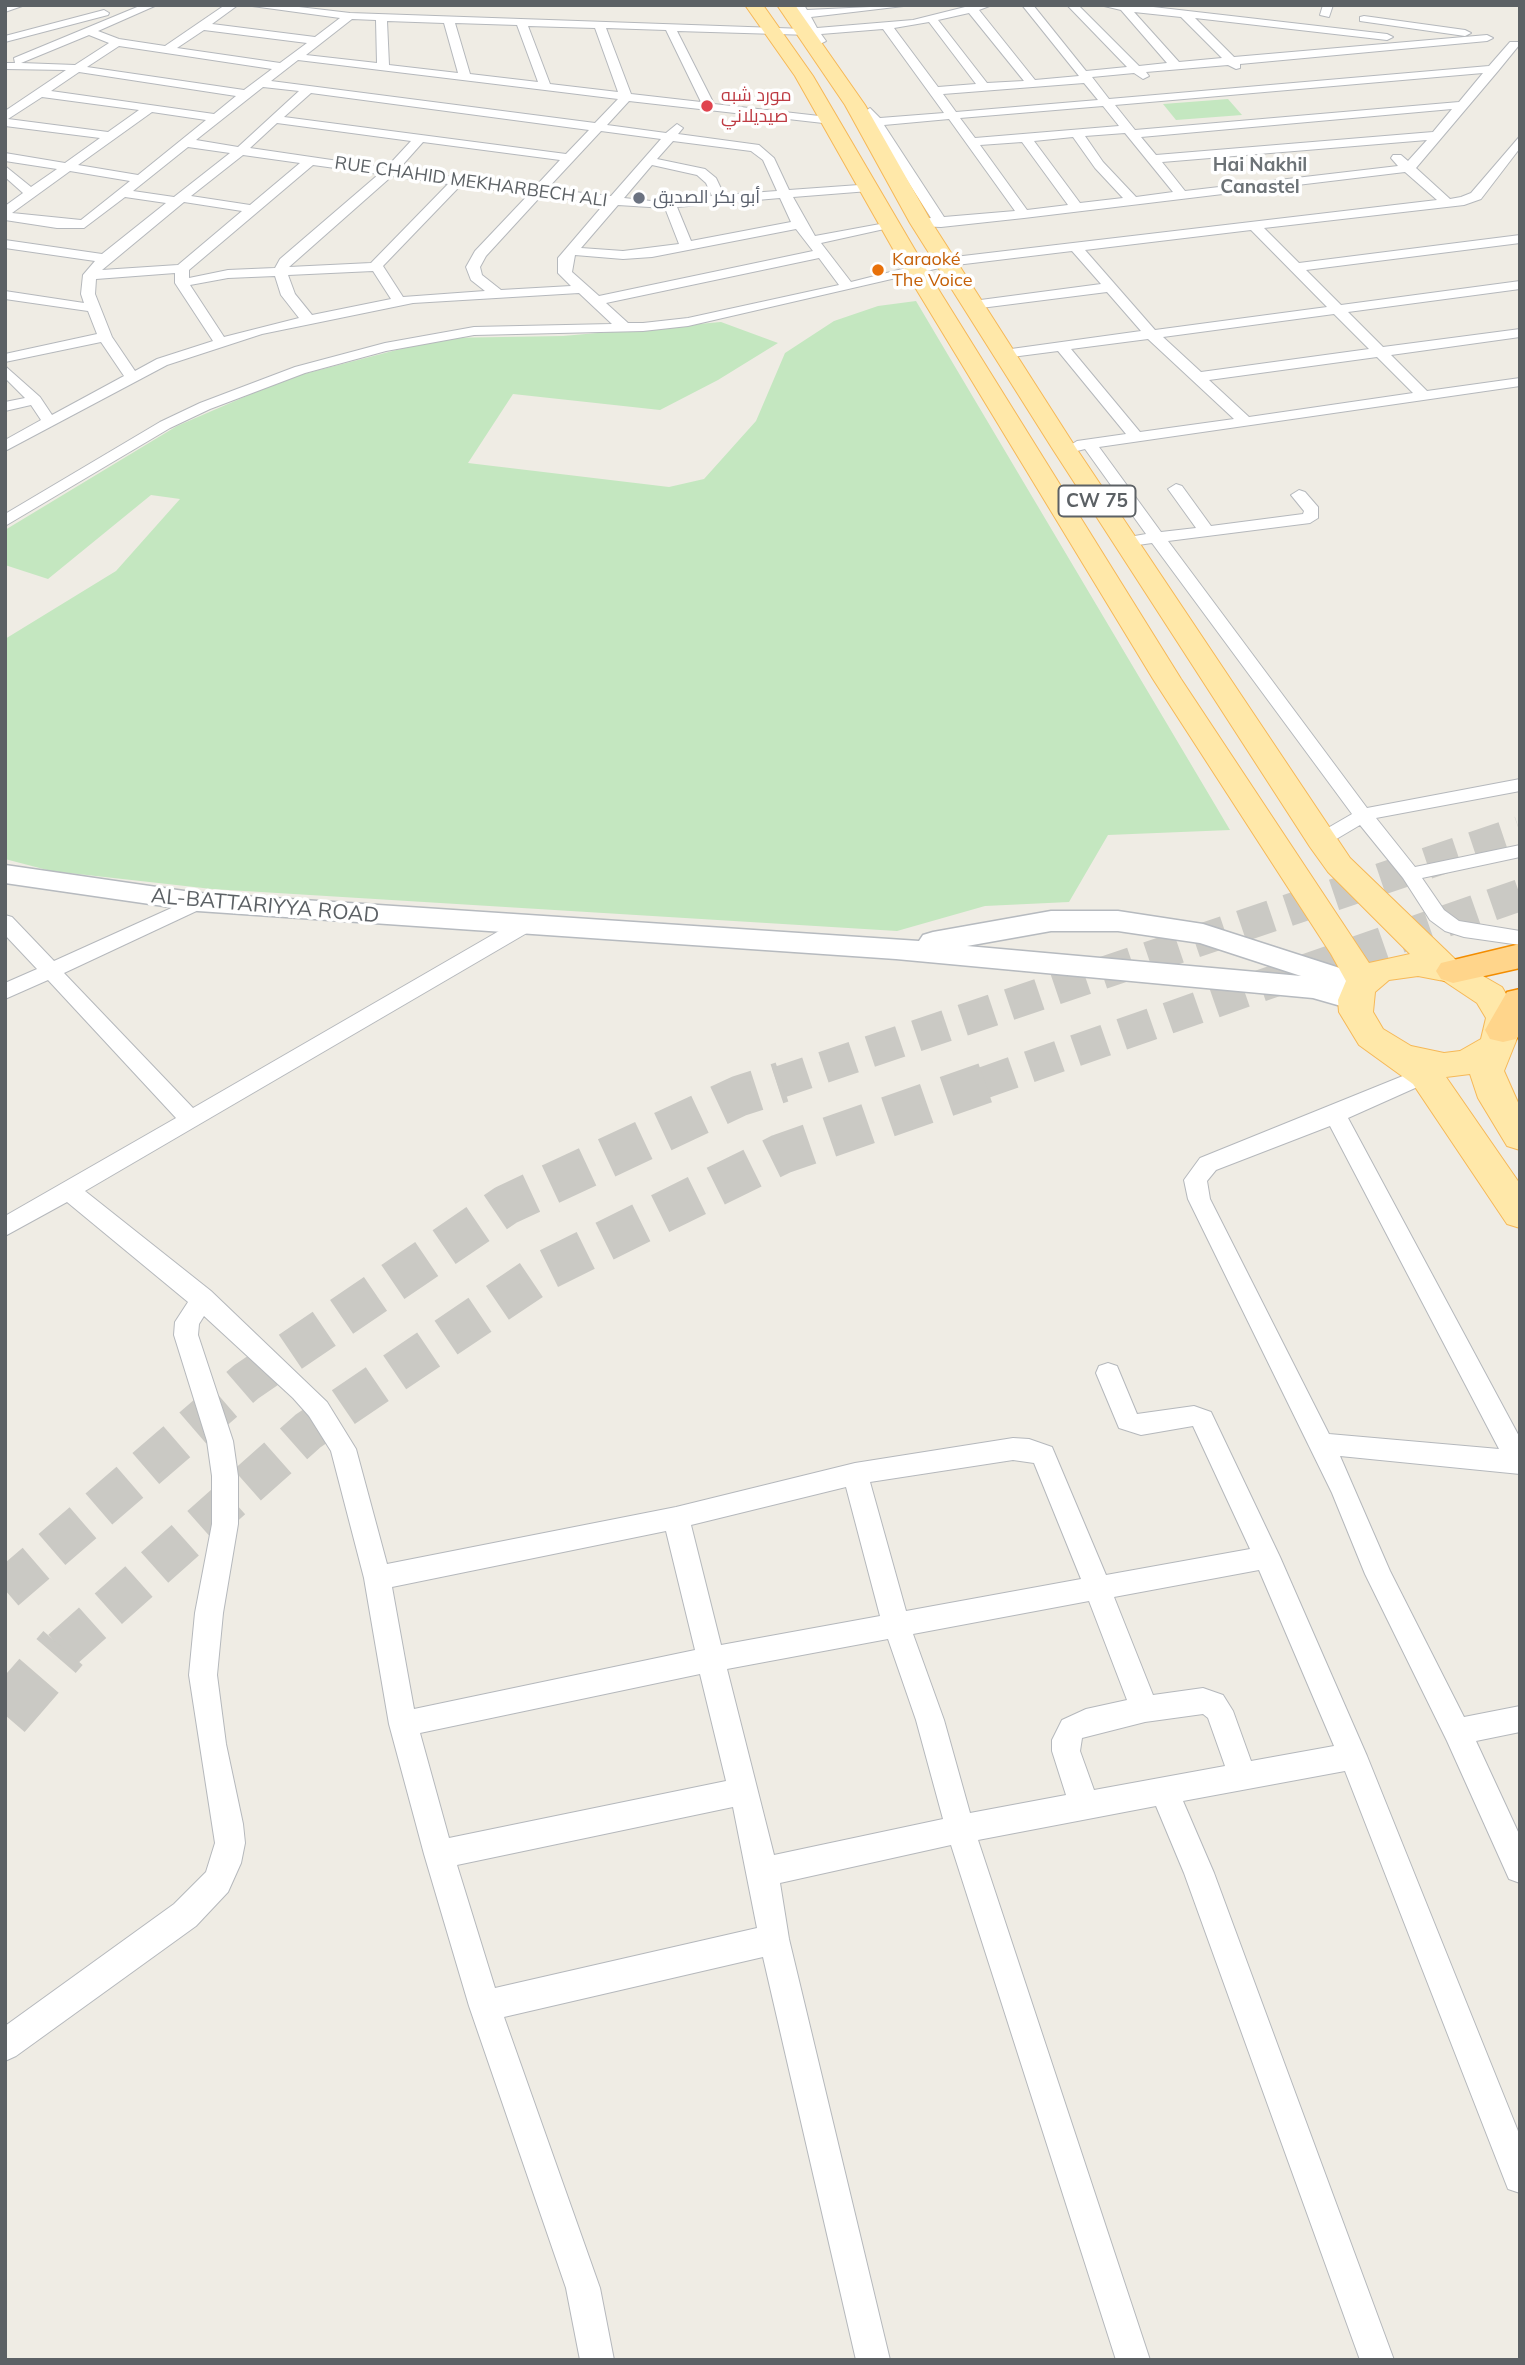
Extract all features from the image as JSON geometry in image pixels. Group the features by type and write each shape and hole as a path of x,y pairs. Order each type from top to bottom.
{"highway":[{"path":"1459,975 1520,956"}],"main road":[{"path":"754,5 804,76 918,271 1167,679 1347,952 1359,990 1361,1025 1378,1042 1413,1065 1520,1214"},
{"name":"CW 75","path":"801,18 871,122 931,223 946,262 1004,354 1124,542 1321,840 1339,865 1375,903 1459,975"},
{"name":"AL-BATTARIYYA ROAD","path":"5,874 198,902 896,949"},
{"path":"896,949 1021,925 1118,921 1203,934 1311,968 1359,990"},
{"path":"896,949 1332,991 1359,990 1377,972 1396,966 1459,975 1511,1018"},
{"path":"1413,1065 1465,1063 1482,1056 1511,1018"},
{"path":"1511,1018 1488,1071 1496,1098 1520,1137"}],"street":[{"path":"5,9 20,5"},
{"path":"5,39 106,8 134,5"},
{"path":"5,66 152,5"},
{"path":"166,50 233,5"},
{"path":"250,5 350,16 771,32 801,18 907,5"},
{"path":"420,5 421,19"},
{"path":"801,18 887,26 932,19 986,5"},
{"path":"1027,5 1181,194"},
{"path":"1072,5 1165,99"},
{"path":"1109,5 1437,43"},
{"path":"1366,19 1370,5"},
{"path":"1125,8 1175,65"},
{"path":"1258,22 1272,8"},
{"path":"972,9 1032,83"},
{"path":"1322,11 1339,16"},
{"path":"1184,14 1270,100"},
{"path":"5,214 57,224 84,224 350,16"},
{"path":"381,17 383,67"},
{"path":"1352,18 1424,20 1517,44"},
{"path":"448,19 465,77"},
{"path":"932,19 984,87"},
{"path":"1258,22 1297,65"},
{"path":"522,23 545,88"},
{"path":"202,26 318,40"},
{"path":"599,26 626,97"},
{"path":"887,26 1024,214"},
{"path":"670,28 710,108"},
{"path":"91,32 117,42 284,67"},
{"path":"936,91 1231,61 1279,47 1437,43 1487,38"},
{"path":"5,116 117,42"},
{"path":"931,223 1409,168 1461,105 1517,44"},
{"path":"298,57 828,121"},
{"path":"5,66 74,69 247,94"},
{"path":"871,122 1494,69"},
{"path":"1307,74 1446,202"},
{"path":"263,83 598,126 675,130 761,150 768,158 799,224 846,285"},
{"path":"132,377 105,337 93,308 87,284 90,275 106,258 241,150 308,89"},
{"path":"39,93 218,118"},
{"path":"496,292 477,277 473,267 480,254 626,97"},
{"path":"974,142 1461,105"},
{"path":"5,214 65,167 150,108"},
{"path":"1280,110 1314,145"},
{"path":"272,119 570,158"},
{"path":"5,122 108,136"},
{"path":"624,327 565,272 565,258 675,130"},
{"path":"1076,133 1099,165 1132,200"},
{"path":"1154,159 1438,135"},
{"path":"307,318 288,295 280,272 285,262 389,172 420,138"},
{"path":"1026,138 1076,207"},
{"path":"5,521 166,425 215,401 300,370 450,333 688,322 918,271 946,262 1464,201 1476,196 1520,140"},
{"name":"RUE CHAHID MEKHARBECH ALI","path":"188,143 457,182 670,205 869,187"},
{"path":"5,158 142,179"},
{"path":"182,276 251,209 310,161"},
{"path":"650,161 701,172 712,181 719,199"},
{"path":"1505,161 1520,164"},
{"path":"5,170 30,193"},
{"path":"375,268 457,182"},
{"path":"124,193 251,209"},
{"path":"670,205 686,245"},
{"path":"572,251 630,255 799,224"},
{"path":"811,242 891,226"},
{"path":"1255,227 1424,396"},
{"path":"1294,268 1520,239"},
{"path":"5,244 106,258"},
{"path":"5,261 24,247"},
{"path":"1076,247 1151,334 1247,423"},
{"path":"597,301 820,254"},
{"path":"90,275 182,276 375,268 382,271 399,302"},
{"path":"182,276 220,341"},
{"path":"1004,354 1520,285"},
{"path":"973,304 1111,287"},
{"path":"5,446 132,377 220,341 307,318 399,302 496,292 583,289"},
{"path":"5,295 93,308"},
{"path":"1198,377 1520,333"},
{"path":"5,358 105,337"},
{"path":"1062,347 1137,438"},
{"path":"5,370 35,400 50,422"},
{"path":"1064,448 1520,382"},
{"path":"5,407 35,400"},
{"path":"1089,444 1363,815 1410,874 1437,915 1452,926 1480,934 1520,938"},
{"path":"1176,489 1206,531"},
{"path":"1124,542 1310,518 1312,510 1299,495"},
{"path":"1321,840 1363,815 1520,785"},
{"path":"1410,874 1520,851"},
{"path":"5,992 198,902"},
{"path":"5,922 191,1121"},
{"path":"5,1227 526,925"},
{"path":"1413,1065 1335,1115 1208,1164 1195,1180 1199,1199 1345,1493 1378,1574 1457,1732 1520,1869"},
{"path":"1335,1115 1519,1462"},
{"path":"69,1191 165,1271 203,1298 302,1391 343,1449 377,1578 404,1724 439,1854 485,2006 583,2288 597,2360"},
{"path":"5,2046 185,1915 217,1882 226,1863 230,1843 228,1824 212,1744 203,1675 209,1613 225,1524 225,1476 220,1441 186,1335 187,1322 203,1298"},
{"path":"1108,1373 1125,1418 1132,1424 1150,1424 1190,1416 1202,1419 1267,1557 1353,1756 1520,2177"},
{"path":"1319,1444 1519,1462"},
{"path":"377,1578 676,1518 855,1474 1013,1449 1043,1455 1145,1709"},
{"path":"855,1474 898,1627 930,1720 960,1829 1133,2360"},
{"path":"676,1518 712,1659 741,1792 763,1872 774,1939 873,2360"},
{"path":"404,1724 712,1659 898,1627 1267,1557"},
{"path":"1085,1808 1066,1751 1066,1740 1072,1729 1086,1722 1145,1709 1203,1701 1213,1704 1219,1711 1241,1775"},
{"path":"1457,1732 1520,1719"},
{"path":"763,1872 960,1829 1085,1808 1163,1789 1353,1756"},
{"path":"1163,1789 1199,1873 1377,2360"},
{"path":"439,1854 741,1792"},
{"path":"485,2006 774,1939"}],"green space":[{"path":"1228,99 1242,115 1176,120 1163,104"},
{"path":"916,301 1230,830 1108,835 1069,902 985,906 897,931 212,889 51,871 5,859 5,639 116,571 180,499 151,495 48,579 5,565 5,530 177,426 288,378 443,338 563,336 721,322 778,343 718,380 660,410 513,394 468,463 669,487 704,479 756,421 785,353 834,321 878,306"}],"tunnel":[{"path":"777,1083 1520,832"},
{"path":"983,1083 1520,895"},
{"path":"5,1590 246,1382 506,1205 739,1096 782,1082"},
{"path":"62,1650 308,1431 546,1270 781,1154 988,1082"},
{"path":"5,1715 63,1648"}],"place":[{"name":"مورد شبه صيديلاني","path":"707,106"},
{"name":"أبو بكر الصديق","path":"639,198"},
{"name":"Karaoké The Voice","path":"878,270"}],"district":[{"name":"Hai Nakhil Canastel","path":"1260,176"}]}
